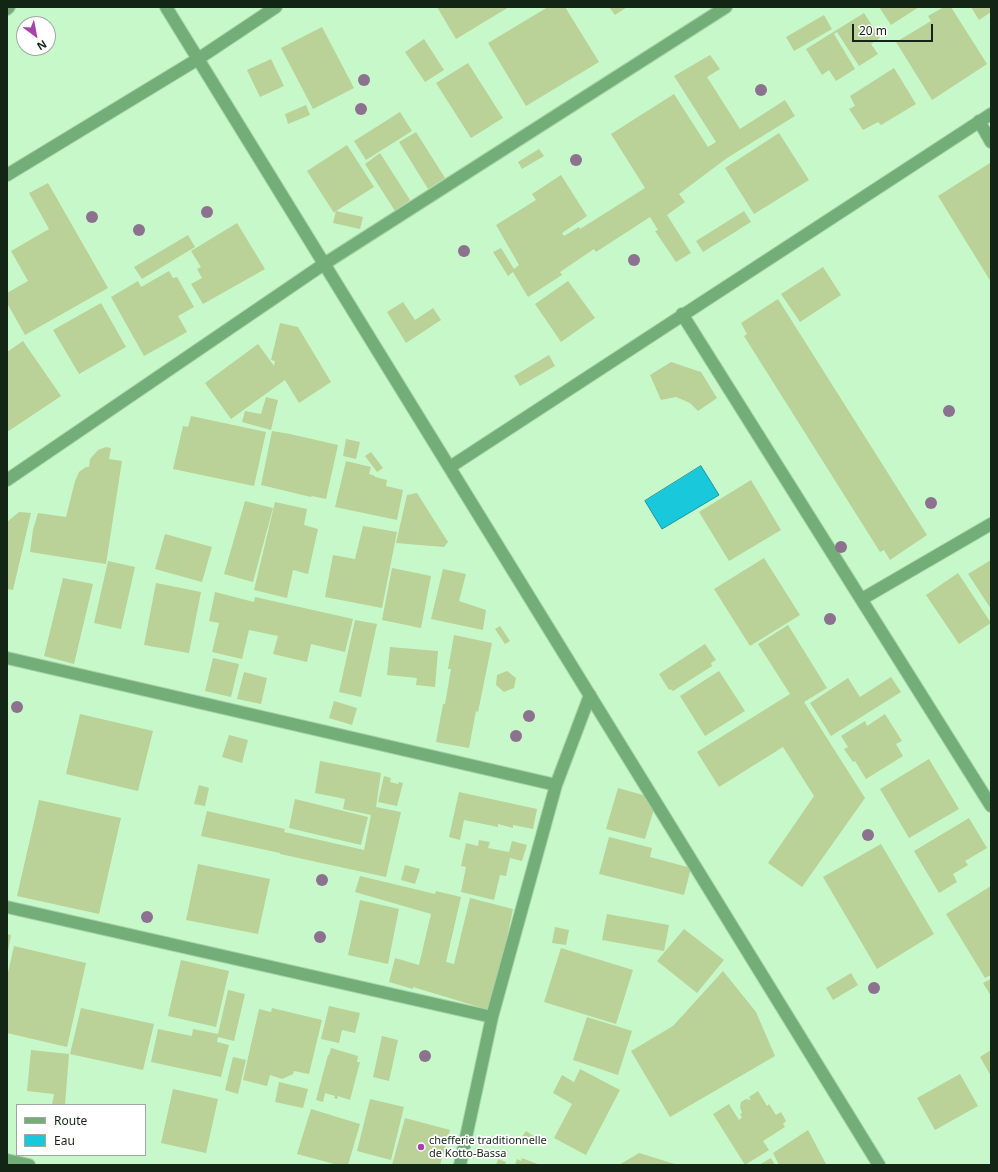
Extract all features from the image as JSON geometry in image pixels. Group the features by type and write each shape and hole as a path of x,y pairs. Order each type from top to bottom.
{"street":[{"path":"166,7 879,1165"},
{"path":"7,175 198,59 276,7"},
{"path":"7,480 324,264 726,7"},
{"path":"450,467 682,314 991,114"},
{"path":"979,121 991,142"},
{"path":"682,314 991,806"},
{"path":"862,599 991,524"},
{"path":"7,658 556,785"},
{"path":"460,1165 492,1017 556,785 590,695"},
{"path":"7,907 492,1017"},
{"path":"7,1160 29,1165"}],"water":[{"path":"701,466 719,495 662,529 645,501"}],"building":[{"path":"437,7 509,7 456,39"},
{"path":"548,7 565,7 599,62 526,106 488,43"},
{"path":"609,7 627,7 615,15"},
{"path":"879,7 919,7 891,25"},
{"path":"944,7 951,7 987,64 932,100 896,42 931,21 928,16"},
{"path":"971,7 991,7 991,12 979,20"},
{"path":"864,13 880,38 871,44 878,54 859,66 837,32 834,34 855,69 836,81 829,70 822,75 806,49"},
{"path":"824,15 832,29 794,51 786,37"},
{"path":"322,27 354,88 313,109 281,48"},
{"path":"424,39 444,70 425,82 405,52"},
{"path":"710,55 720,69 707,77 740,129 785,100 795,116 727,158 679,194 685,202 667,215 691,253 676,262 655,231 658,230 650,217 596,252 594,249 560,272 562,275 528,297 513,272 508,276 493,252 501,248 514,269 519,265 496,225 536,200 532,194 561,175 587,216 562,233 564,236 579,227 580,229 645,188 611,134 674,94 708,147 716,142 674,76"},
{"path":"271,59 284,86 260,97 247,70"},
{"path":"468,63 503,118 471,138 436,83"},
{"path":"894,68 916,104 881,125 878,122 863,130 849,109 855,106 850,96"},
{"path":"306,105 310,115 288,124 285,114"},
{"path":"400,112 412,131 366,160 354,141"},
{"path":"416,132 445,178 428,189 399,142"},
{"path":"779,133 809,180 754,214 725,168"},
{"path":"347,145 374,187 334,213 307,171"},
{"path":"539,149 544,156 522,169 518,162"},
{"path":"380,153 410,200 395,211 365,164"},
{"path":"990,163 991,165 991,282 938,196"},
{"path":"48,183 108,288 25,335 7,303 7,293 28,281 11,251 49,229 29,193"},
{"path":"336,211 363,217 360,229 333,223"},
{"path":"744,211 751,222 703,252 696,241"},
{"path":"237,223 265,269 203,304 191,284 202,278 197,269 201,267 191,251"},
{"path":"188,235 195,247 142,279 134,267"},
{"path":"823,267 841,295 800,322 781,294"},
{"path":"169,271 173,278 177,277 194,307 178,316 187,332 144,356 111,297 138,281 141,287"},
{"path":"568,281 595,318 561,342 535,304"},
{"path":"778,299 927,535 890,560 884,550 880,552 744,336 747,334 741,323"},
{"path":"403,302 415,320 433,308 441,320 406,343 387,312"},
{"path":"101,303 126,347 79,374 53,330"},
{"path":"280,323 298,327 331,382 299,403 285,380 231,419 205,383 258,344 274,366 275,361 271,360"},
{"path":"23,341 61,396 7,432 7,352"},
{"path":"549,355 555,366 520,386 514,376"},
{"path":"671,362 701,372 717,398 698,411 690,403 676,397 661,400 650,375"},
{"path":"266,397 278,400 271,430 242,422 245,411 261,414"},
{"path":"191,416 266,432 254,486 173,469 183,426 188,427"},
{"path":"272,431 338,445 326,499 311,497 261,485"},
{"path":"346,439 360,442 356,459 343,456"},
{"path":"106,447 111,448 109,459 122,461 106,564 30,552 33,530 38,513 66,517 75,481 79,472 86,467 89,467 90,459 98,450"},
{"path":"371,452 383,468 377,472 365,456"},
{"path":"346,461 371,467 369,474 387,480 386,486 403,490 397,520 335,507"},
{"path":"751,480 781,530 729,561 699,512"},
{"path":"417,493 448,542 444,547 396,543 407,495"},
{"path":"245,501 273,508 253,582 224,574"},
{"path":"275,502 307,509 304,525 318,529 308,574 293,570 287,598 254,590"},
{"path":"19,512 31,513 13,590 7,589 7,522"},
{"path":"363,526 397,532 382,608 325,597 333,555 355,559"},
{"path":"165,534 212,547 202,582 155,569"},
{"path":"764,558 800,615 750,646 714,589"},
{"path":"991,560 991,609 968,574"},
{"path":"108,561 135,567 121,629 94,623"},
{"path":"392,568 431,576 421,628 382,620"},
{"path":"443,569 466,574 459,601 486,610 483,630 431,619"},
{"path":"958,573 991,623 959,644 926,595"},
{"path":"63,578 93,584 74,664 44,656"},
{"path":"156,583 201,592 189,653 144,645"},
{"path":"215,592 254,602 255,597 353,619 345,652 311,644 307,662 273,654 278,636 249,630 242,659 212,652 219,623 209,621"},
{"path":"355,620 377,624 361,697 339,692"},
{"path":"788,625 827,688 804,702 865,798 802,887 768,863 814,796 783,747 719,787 697,752 790,694 758,644"},
{"path":"500,626 510,641 505,644 495,629"},
{"path":"454,635 492,643 469,748 436,742 451,669 448,669"},
{"path":"705,644 716,660 711,663 712,666 673,691 670,689 669,690 659,674"},
{"path":"390,647 438,651 435,687 416,685 417,678 387,675"},
{"path":"213,658 239,664 231,697 205,691"},
{"path":"507,671 516,678 514,688 504,692 496,685 497,675"},
{"path":"719,671 745,711 705,736 680,696"},
{"path":"244,672 267,678 261,704 237,699"},
{"path":"891,677 901,692 831,736 810,703 848,678 860,697"},
{"path":"334,701 357,708 352,725 329,718"},
{"path":"80,714 153,731 138,791 66,774"},
{"path":"885,714 902,741 896,744 903,756 866,779 855,761 853,762 844,749 848,747 841,736 865,721 867,726"},
{"path":"229,735 248,740 242,763 222,757"},
{"path":"929,759 959,809 909,838 880,789"},
{"path":"320,761 381,773 376,807 401,812 386,877 201,836 207,811 285,829 284,832 364,850 371,815 343,809 345,799 315,793"},
{"path":"384,776 391,778 390,782 398,784 399,782 403,783 397,806 378,802"},
{"path":"199,785 209,788 205,806 194,804"},
{"path":"618,788 657,799 645,839 606,829"},
{"path":"459,792 537,809 533,829 513,825 513,828 498,824 498,827 464,820 460,840 449,837"},
{"path":"295,799 368,817 361,845 289,828"},
{"path":"39,800 121,818 99,914 17,896"},
{"path":"969,818 987,848 965,861 968,865 953,874 957,882 939,893 914,851"},
{"path":"609,837 652,848 650,857 691,868 684,895 599,874"},
{"path":"479,840 490,842 488,848 509,852 512,841 527,845 522,861 510,858 506,876 500,875 494,900 461,892 466,867 461,866 466,843 478,846"},
{"path":"881,844 934,934 877,969 823,877"},
{"path":"198,864 270,879 258,934 186,920"},
{"path":"405,865 420,869 415,884 401,880"},
{"path":"360,876 435,894 436,891 461,897 446,962 454,964 470,898 513,909 497,984 489,1010 413,987 413,989 389,982 395,958 419,965 431,914 355,892"},
{"path":"991,886 991,975 985,978 946,914"},
{"path":"360,900 399,909 388,964 348,955"},
{"path":"607,914 669,925 664,951 602,940"},
{"path":"555,927 569,930 566,945 552,943"},
{"path":"684,929 724,960 697,993 657,961"},
{"path":"7,934 11,935 8,951 7,951"},
{"path":"14,946 86,963 67,1047 7,1033 7,977"},
{"path":"561,948 633,970 616,1024 544,1002"},
{"path":"181,960 229,971 216,1027 168,1016"},
{"path":"723,971 756,1012 775,1056 670,1117 631,1051 673,1026"},
{"path":"851,973 858,985 833,1000 826,988"},
{"path":"991,979 991,996 983,983"},
{"path":"228,990 245,994 234,1041 218,1037 217,1042 229,1045 221,1077 151,1062 158,1029 192,1036 193,1029 218,1034"},
{"path":"329,1006 360,1013 355,1033 342,1030 339,1043 321,1039"},
{"path":"81,1008 154,1024 143,1070 70,1054"},
{"path":"272,1008 322,1020 309,1074 294,1071 293,1074 282,1079 270,1075 267,1086 243,1080 259,1009 271,1012"},
{"path":"587,1017 632,1031 618,1075 573,1060"},
{"path":"382,1036 398,1040 389,1081 373,1077"},
{"path":"331,1048 358,1056 357,1062 360,1062 350,1100 338,1096 337,1099 334,1098 335,1096 325,1093 323,1102 316,1100"},
{"path":"31,1050 69,1054 65,1104 52,1104 54,1094 27,1091"},
{"path":"991,1050 991,1076 980,1057"},
{"path":"233,1057 246,1060 238,1094 225,1090"},
{"path":"580,1069 620,1090 586,1155 554,1138 572,1104 553,1093 562,1075 574,1082"},
{"path":"960,1074 978,1106 935,1130 917,1098"},
{"path":"279,1082 308,1089 303,1108 275,1102"},
{"path":"173,1089 218,1099 206,1153 161,1143"},
{"path":"758,1091 767,1106 769,1104 776,1115 781,1112 786,1121 783,1124 785,1127 763,1141 769,1150 745,1165 713,1114 729,1104 739,1120 742,1117 740,1114 742,1113 740,1107 741,1102 746,1099 751,1100 749,1097"},
{"path":"370,1099 404,1107 391,1160 357,1151"},
{"path":"311,1109 360,1124 348,1165 338,1165 297,1154"},
{"name":"chefferie traditionnelle de Kotto-Bassa","path":"405,1118 450,1130 440,1165 392,1165"},
{"path":"808,1130 826,1164 779,1165 773,1153"},
{"path":"526,1131 535,1137 529,1144 521,1138"},
{"path":"639,1153 678,1165 619,1165"},
{"path":"522,1158 540,1165 515,1165 517,1159 521,1161"},
{"path":"771,1158 775,1165 759,1165"},
{"path":"498,1159 506,1162 505,1165 496,1165"}],"place":[{"name":"chefferie traditionnelle de Kotto-Bassa","path":"421,1147"}]}
